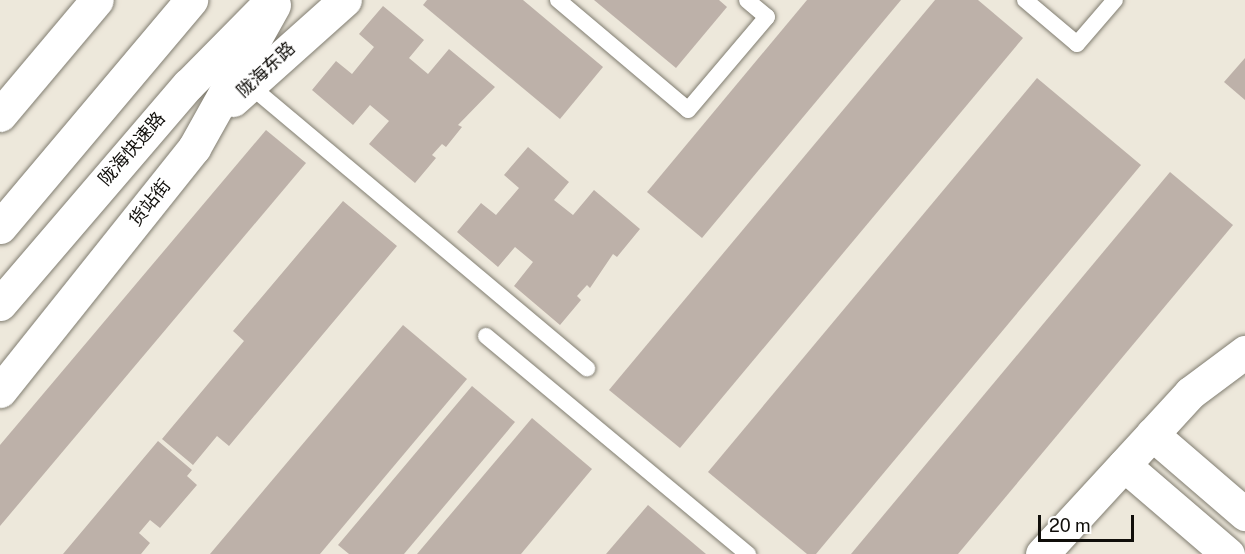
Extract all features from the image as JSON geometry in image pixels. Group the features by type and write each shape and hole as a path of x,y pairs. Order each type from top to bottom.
{"main road":[{"path":"0,115 97,0"},
{"path":"0,227 191,0"},
{"name":"陇海快速路","path":"0,304 188,85 272,0"},
{"name":"货站街","path":"0,391 194,148 277,0"},
{"name":"陇海东路","path":"194,148 247,84 345,0"},
{"path":"1042,554 1190,393 1245,352"},
{"path":"1152,434 1245,514"},
{"path":"1124,465 1228,554"}],"lane":[{"path":"558,0 688,110 767,17 747,0"},
{"path":"1025,0 1077,44 1114,0"},
{"path":"247,84 587,368"},
{"path":"486,336 748,554"}],"building":[{"path":"427,0 523,0 603,67 560,119 423,5"},
{"path":"594,0 719,0 727,7 676,68"},
{"path":"807,0 901,0 702,238 647,192"},
{"path":"935,0 978,0 1023,38 680,448 609,390"},
{"path":"383,6 424,40 409,58 428,74 449,49 495,87 458,125 462,127 446,147 442,144 432,155 436,158 415,183 369,144 389,121 370,105 353,125 312,90 336,61 352,74 374,47 359,34"},
{"path":"1245,58 1245,100 1224,82"},
{"path":"1037,78 1141,165 816,554 807,554 708,472"},
{"path":"266,130 306,163 0,526 0,445"},
{"path":"528,147 569,182 554,200 573,215 594,190 640,229 617,257 613,254 590,288 587,285 577,296 581,300 560,325 514,286 533,262 515,247 498,267 457,232 481,203 496,215 519,188 504,175"},
{"path":"1170,172 1233,225 958,554 851,554"},
{"path":"343,201 397,246 229,446 217,436 193,465 162,439 244,341 233,331"},
{"path":"403,325 467,379 320,554 210,554"},
{"path":"472,386 515,422 404,554 349,554 338,545"},
{"path":"532,418 592,469 521,554 417,554"},
{"path":"158,441 192,470 187,476 197,485 160,528 150,520 139,533 150,543 141,554 63,554"},
{"path":"648,505 706,554 606,554"}]}
